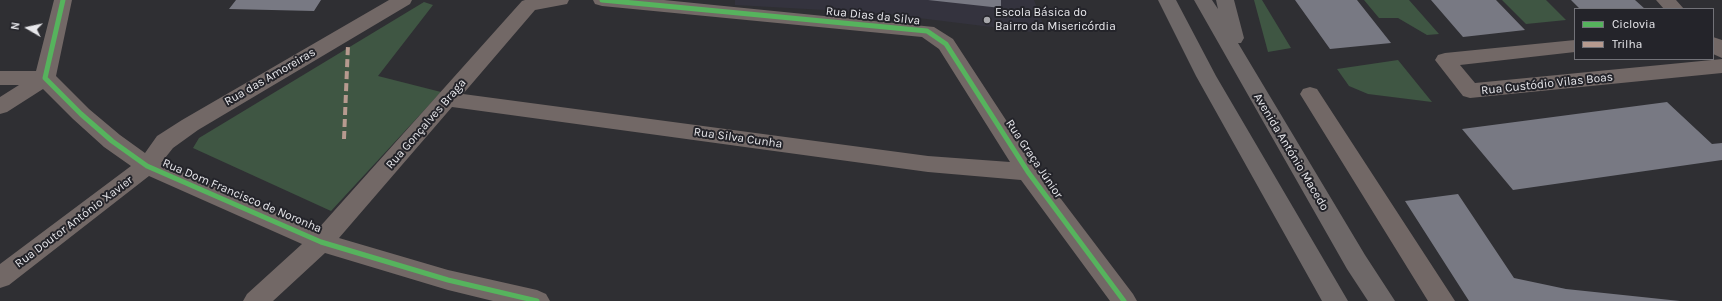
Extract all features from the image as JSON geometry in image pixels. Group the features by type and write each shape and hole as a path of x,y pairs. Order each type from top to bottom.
{"highway":[{"path":"1167,0 1206,76 1335,301"},
{"name":"Avenida António Macedo","path":"1203,0 1356,262 1382,301"},
{"path":"1225,0 1229,24 1243,70"}],"street":[{"path":"0,107 45,78 63,0"},
{"name":"Rua das Amoreiras","path":"147,166 165,142 190,125 403,0"},
{"name":"Rua Gonçalves Braga","path":"256,301 322,242 529,5 560,0"},
{"name":"Rua Dias da Silva","path":"602,0 926,31"},
{"path":"1665,0 1674,8"},
{"name":"Rua Graça Júnior","path":"926,31 946,44 1028,172 1124,301"},
{"path":"1714,44 1722,51"},
{"name":"Rua Custódio Vilas Boas","path":"1574,46 1445,60 1470,91 1722,66"},
{"path":"0,78 45,78"},
{"name":"Rua Dom Francisco de Noronha","path":"45,78 81,114 112,141 147,166 322,242 448,280 537,301"},
{"path":"1310,94 1442,301"},
{"name":"Rua Silva Cunha","path":"448,99 928,164 1028,172"},
{"name":"Rua Doutor António Xavier","path":"0,278 147,166"}],"shaded area":[{"name":"Escola Básica do Bairro da Misericórdia","path":"735,0 1034,0 1044,27 1032,32 878,13 735,5"}],"green space":[{"path":"1254,0 1262,0 1291,48 1268,52"},
{"path":"1364,0 1409,0 1439,34 1427,35 1398,18 1379,18"},
{"path":"1502,0 1546,0 1566,20 1526,24"},
{"path":"424,2 433,5 378,76 441,92 331,211 193,148 199,138"},
{"path":"1398,60 1432,102 1368,94 1349,86 1337,69"}],"building":[{"path":"236,0 321,0 314,11 229,9"},
{"path":"928,0 1001,0 1001,8"},
{"path":"1295,0 1357,0 1391,43 1330,49"},
{"path":"1431,0 1496,0 1525,30 1463,37"},
{"path":"1571,0 1635,0 1644,8 1579,8"},
{"path":"1667,102 1712,144 1722,143 1722,160 1513,190 1462,129"},
{"path":"1458,194 1514,278 1566,289 1680,301 1469,301 1405,201"}],"marked path":[{"path":"344,139 348,45"}],"cycle path":[{"path":"63,0 45,78 81,114 112,141 147,166 321,242 448,280 537,301"},
{"path":"602,0 927,31 946,44 1028,172 1124,301"}],"place":[{"name":"Escola Básica do Bairro da Misericórdia","path":"987,20"}]}
